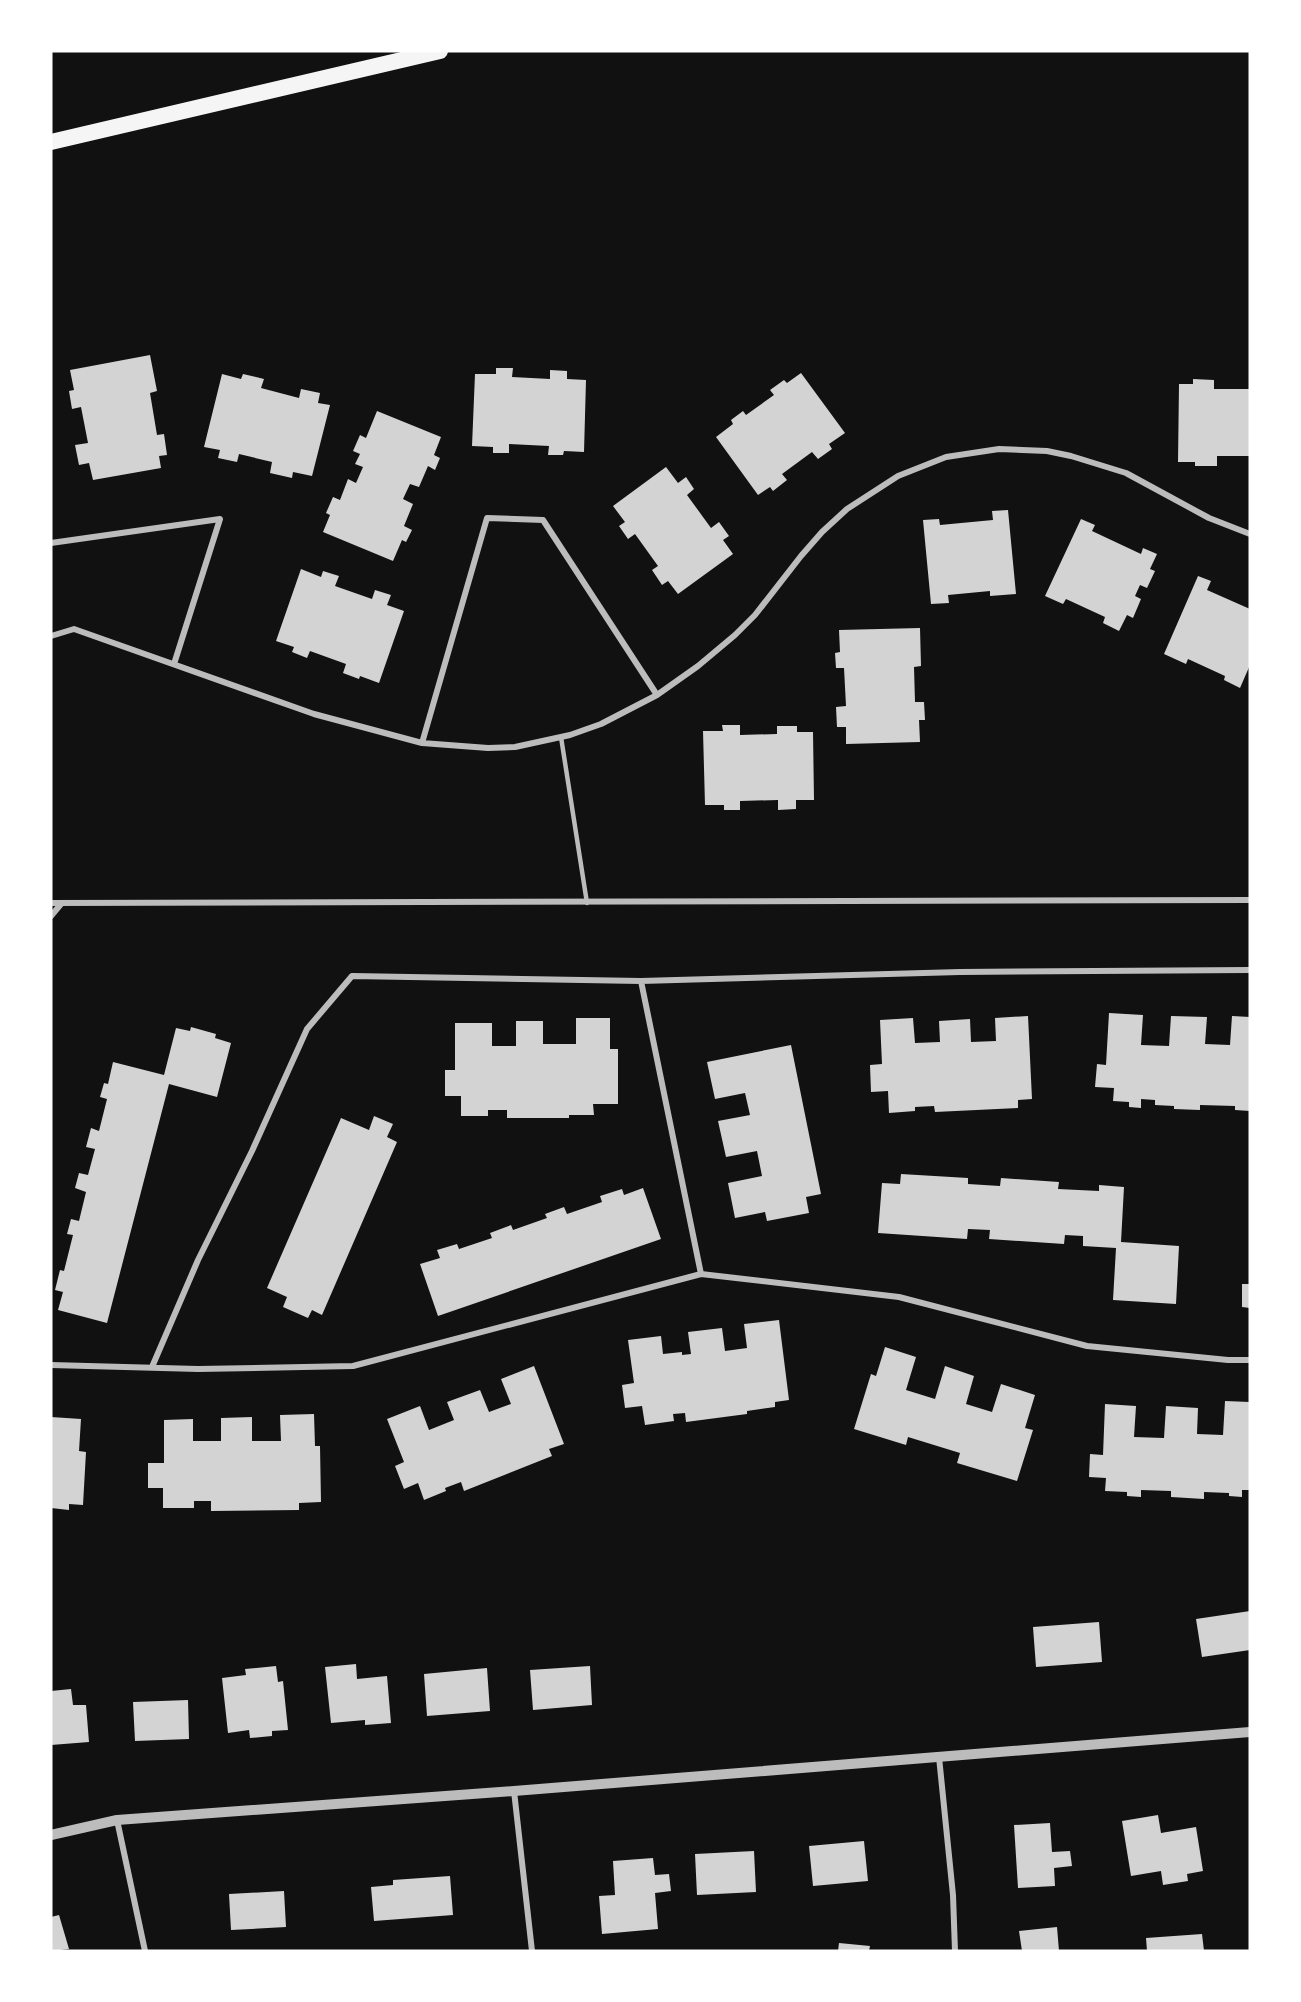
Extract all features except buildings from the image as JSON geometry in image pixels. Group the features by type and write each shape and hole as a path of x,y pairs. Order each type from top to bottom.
{"highway":[{"path":"51,142 440,51"}],"street":[{"path":"51,636 74,629 314,714 422,743 515,747 561,737 601,724 657,694 698,666 735,635 755,615 822,532 847,509 898,476 946,457 999,449 1047,451 1071,456 1126,473 1209,518 1250,534"},
{"path":"422,743 488,518 543,520 657,694"},
{"path":"51,543 220,519 174,664"},
{"path":"51,903 1250,900"},
{"path":"51,916 61,904"},
{"path":"152,1367 198,1260 252,1151 308,1029 352,976 641,981 960,972 1250,970"},
{"path":"641,981 701,1274"},
{"path":"51,1365 198,1368 353,1366 701,1274 899,1297 1087,1346 1228,1360 1250,1360"},
{"path":"51,1835 117,1820 514,1791 1250,1732"},
{"path":"939,1757 953,1895 955,1951"},
{"path":"514,1791 532,1951"},
{"path":"117,1820 145,1951"}],"lane":[{"path":"561,737 587,903"}]}
